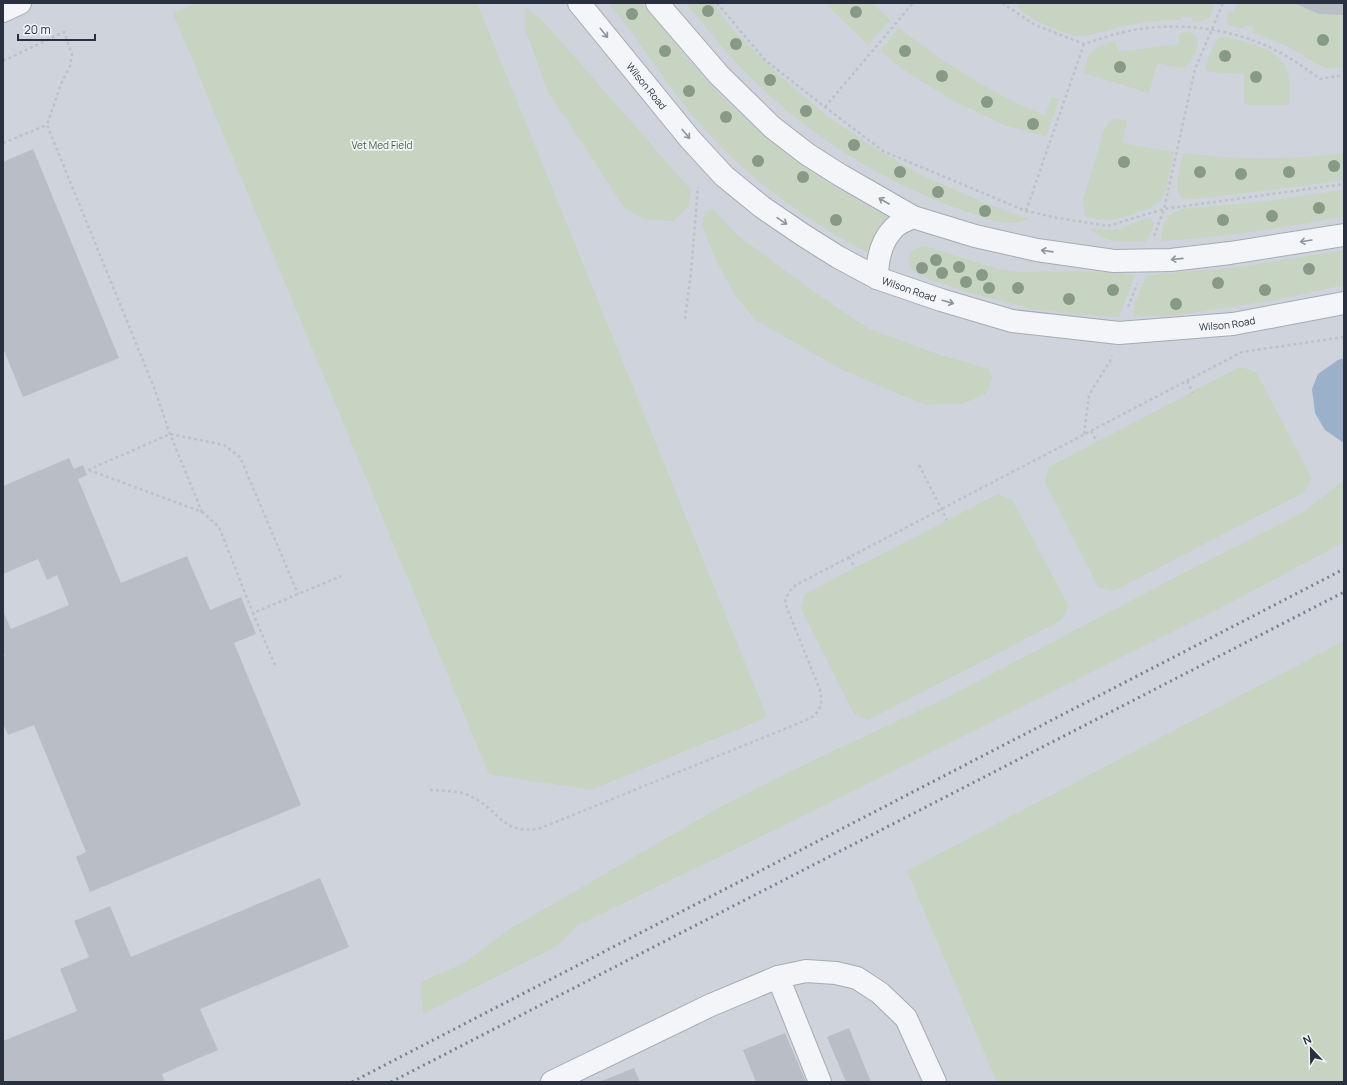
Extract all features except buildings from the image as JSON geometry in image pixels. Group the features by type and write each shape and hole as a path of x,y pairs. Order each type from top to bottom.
{"street":[{"path":"3,11 20,3"},
{"name":"Wilson Road","path":"579,3 690,139 724,176 762,207 791,227 838,257 877,278 941,300 1012,321 1119,333 1233,324 1344,303"},
{"path":"657,3 719,76 772,127 807,154 913,217 975,236 1037,250 1114,260 1171,260 1230,253 1344,235"},
{"path":"877,278 877,261 885,240 894,227 913,217"},
{"path":"552,1082 711,1005 778,977 806,971 836,973 857,978 880,993 906,1018 935,1082"},
{"path":"778,977 820,1082"}],"path":[{"path":"717,3 765,60 883,151 1026,211 1108,226 1164,209 1344,184"},
{"path":"824,107 913,3"},
{"path":"1002,3 1035,25 1084,44 1114,34 1133,30 1159,26 1185,26 1242,36 1270,48 1296,62 1320,79 1344,75"},
{"path":"1164,209 1195,69 1223,3"},
{"path":"3,61 64,32 72,54 70,66 61,84 47,125 155,390 170,434 202,512"},
{"path":"1026,211 1084,44"},
{"path":"3,143 47,125"},
{"path":"685,319 691,272 698,187"},
{"path":"430,790 470,795 482,802 509,825 524,830 533,830 809,719 818,712 821,706 822,698 785,603 787,595 796,585 1242,352 1344,337"},
{"path":"1187,381 1193,393"},
{"path":"1091,431 1097,442"},
{"path":"275,665 219,527 202,512 88,470 170,434 224,445 240,457 298,594"},
{"path":"919,465 947,520"},
{"path":"849,557 854,568"},
{"path":"254,613 341,576"}],"shaded area":[{"path":"3,3 1344,3 1344,1082 3,1082"}],"green space":[{"name":"Vet Med Field","path":"197,3 477,3 767,717 591,790 489,774 173,13"},
{"path":"608,3 641,3 684,55 723,98 761,133 800,164 838,189 887,216 887,219 877,230 867,252 842,239 794,208 749,173 728,153 690,112"},
{"path":"686,3 713,3 733,30 779,75 827,116 879,151 921,175 982,202 1029,219 1011,223 976,215 905,186 854,158 806,125 761,87 731,57"},
{"path":"825,3 872,3 890,20 868,45"},
{"path":"1016,3 1211,3 1214,5 1208,19 1202,21 1192,21 1192,16 1182,17 1182,20 1164,20 1138,23 1079,36 1058,30 1028,16"},
{"path":"1237,3 1294,3 1319,14 1344,15 1344,67 1323,67 1285,45 1252,32 1254,27 1245,25 1243,29 1229,25 1226,20 1227,16 1229,12 1233,13"},
{"path":"526,8 543,21 691,190 688,207 673,221 643,219 624,207 547,90 525,28"},
{"path":"899,28 933,53 987,88 1045,116 1052,97 1059,99 1046,136 1004,125 952,100 901,68 880,51"},
{"path":"1185,32 1196,37 1198,42 1198,48 1192,60 1183,68 1157,63 1149,93 1084,73 1090,54 1096,48 1115,41 1118,52 1179,44 1179,34"},
{"path":"1224,37 1259,46 1268,50 1282,61 1288,76 1290,103 1287,105 1247,105 1244,102 1244,74 1210,72 1206,70 1208,59 1214,46 1218,39"},
{"path":"1115,119 1127,121 1122,143 1174,152 1167,185 1161,200 1151,207 1135,213 1111,220 1103,220 1085,216 1083,200 1104,131 1108,123"},
{"path":"1183,153 1243,158 1284,158 1344,153 1344,180 1194,199 1182,198 1179,193 1177,183"},
{"path":"1344,190 1344,216 1253,232 1161,241 1162,230 1168,217 1176,211 1182,209 1260,202"},
{"path":"714,210 737,235 814,292 869,329 943,356 989,369 992,378 986,394 962,404 925,405 841,369 756,320 734,294 714,256 702,225 705,211"},
{"path":"1147,218 1152,220 1154,226 1145,242 1116,241 1102,237 1090,229 1120,229"},
{"path":"925,246 997,269 1018,272 1079,271 1135,275 1119,317 1072,314 1034,309 970,293 931,280 919,274 911,268 909,261 911,252"},
{"path":"1344,250 1344,285 1274,300 1179,315 1134,316 1134,305 1147,275 1233,268"},
{"path":"1240,367 1256,372 1311,477 1306,491 1114,591 1098,587 1045,482 1049,467"},
{"path":"1344,480 1344,542 1224,606 801,817 578,925 557,946 423,1014 421,982 464,963 510,929 722,806 787,773 946,698 1203,563 1302,513"},
{"path":"998,494 1012,500 1068,605 1062,620 868,720 854,714 801,609 805,594"},
{"path":"1344,641 1344,1082 997,1082 907,871"}],"water":[{"path":"1344,358 1344,443 1325,430 1315,413 1312,389 1318,374 1338,360"}],"railway":[{"path":"352,1082 1344,569"},
{"path":"391,1082 1344,592"}]}
